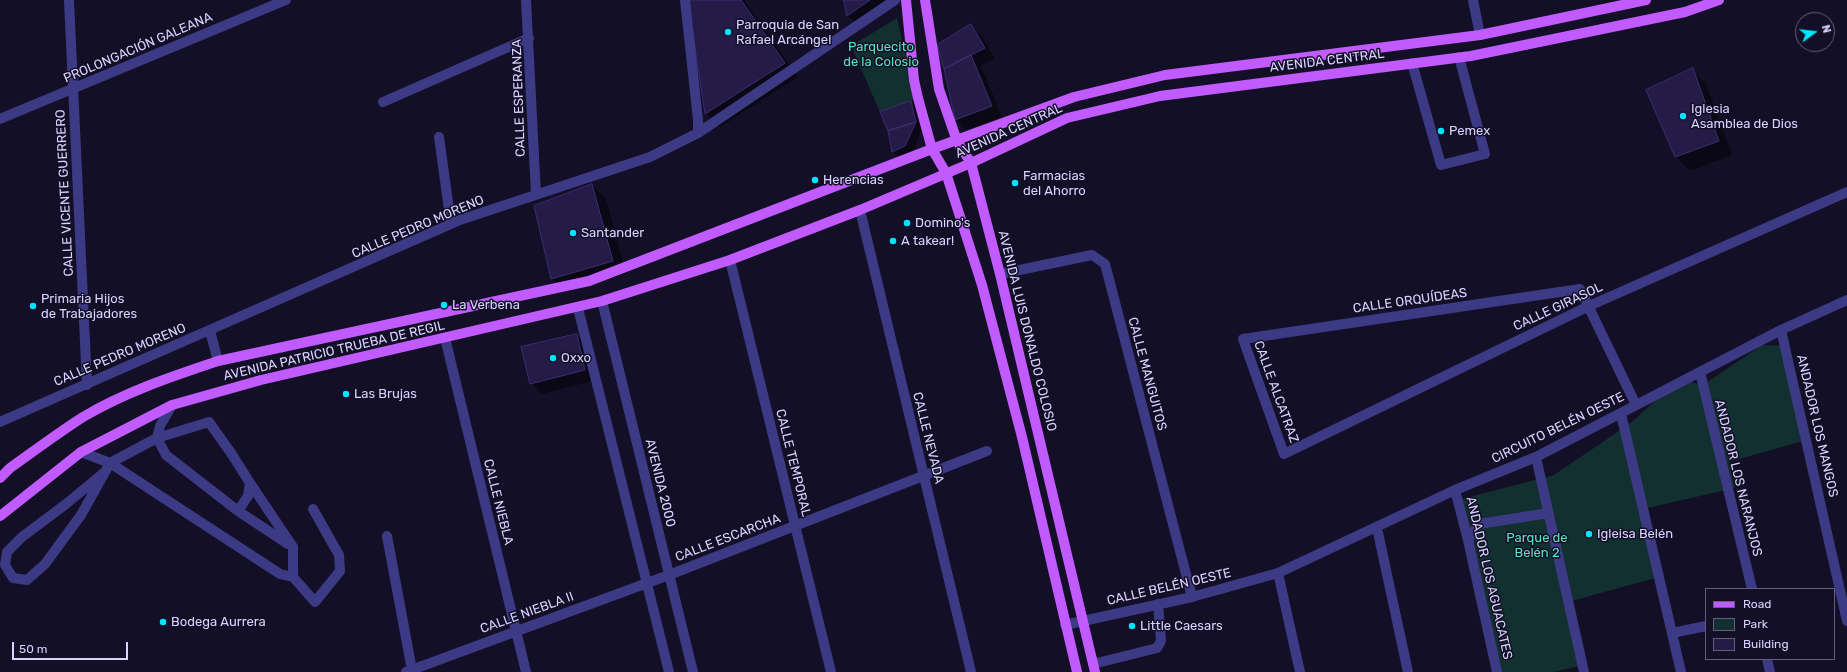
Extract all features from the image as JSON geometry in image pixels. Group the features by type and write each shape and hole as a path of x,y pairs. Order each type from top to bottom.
{"main road":[{"path":"906,0 914,80 932,149 946,173 982,285 1018,422 1077,672"},
{"name":"AVENIDA LUIS DONALDO COLOSIO","path":"925,0 939,88 957,141 970,163 1000,274 1094,668"},
{"name":"AVENIDA CENTRAL","path":"932,149 1074,97 1165,74 1480,35 1646,0"},
{"name":"AVENIDA CENTRAL","path":"946,173 1067,118 1152,98 1458,57 1685,12 1719,0"},
{"name":"AVENIDA PATRICIO TRUEBA DE REGIL","path":"0,478 10,468 83,418 124,396 218,361 589,281 932,149"},
{"name":"AVENIDA PATRICIO TRUEBA DE REGIL","path":"0,516 81,452 172,405 262,380 578,308 602,301 730,260 860,210 946,173"}],"street":[{"name":"CALLE VICENTE GUERRERO","path":"69,0 86,385"},
{"name":"CALLE ESPERANZA","path":"526,0 536,195"},
{"path":"685,0 698,120 698,133"},
{"name":"CALLE PEDRO MORENO","path":"0,422 451,224 650,157 698,133 895,0"},
{"path":"1473,0 1480,35"},
{"name":"PROLONGACIÓN GALEANA","path":"0,119 73,90 282,1"},
{"path":"383,102 529,38"},
{"path":"1412,64 1441,165 1485,154 1458,57"},
{"path":"439,137 451,224"},
{"name":"CALLE GIRASOL","path":"1284,454 1589,306 1847,192"},
{"name":"CALLE NEVADA","path":"860,210 971,672"},
{"name":"CALLE MANGUITOS","path":"1000,274 1092,255 1105,264 1192,597"},
{"name":"CALLE TEMPORAL","path":"730,260 831,672"},
{"name":"CALLE ORQUÍDEAS","path":"1243,339 1580,289 1589,306"},
{"name":"CIRCUITO BELÉN OESTE","path":"1278,573 1377,528 1455,490 1536,457 1781,330 1847,300"},
{"name":"AVENIDA 2000","path":"602,301 693,672"},
{"path":"1589,306 1636,405"},
{"path":"578,308 669,672"},
{"name":"ANDADOR LOS MANGOS","path":"1781,330 1847,622"},
{"path":"210,331 218,361"},
{"name":"CALLE NIEBLA","path":"445,338 526,672"},
{"name":"CALLE ALCATRAZ","path":"1243,339 1284,454"},
{"name":"ANDADOR LOS NARANJOS","path":"1700,372 1752,588"},
{"path":"172,405 160,426 157,438 166,455 238,511 293,547"},
{"path":"1621,414 1681,672"},
{"path":"108,467 81,515 45,564 27,580 13,578 5,565 6,552 22,537 66,504 108,467 157,438 209,422 293,547 293,577"},
{"name":"CALLE ESCARCHA","path":"658,579 987,451"},
{"path":"81,452 108,467 280,574 293,577 315,602 340,571 339,555 313,509"},
{"path":"1536,457 1584,672"},
{"path":"238,511 248,496 250,483"},
{"name":"ANDADOR LOS AGUACATES","path":"1455,490 1468,540 1497,672"},
{"path":"1468,540 1479,524 1549,513"},
{"path":"1377,528 1408,672"},
{"path":"386,536 409,671"},
{"path":"1278,573 1300,672"},
{"name":"CALLE BELÉN OESTE","path":"1065,625 1192,597 1278,573"},
{"name":"CALLE NIEBLA II","path":"409,671 658,579"},
{"path":"1094,668 1157,648 1161,641 1158,604"},
{"path":"1672,633 1705,626"},
{"path":"1768,660 1770,672"}],"green space":[{"name":"Parquecito de la Colosio","path":"897,18 915,97 911,101 880,112 851,46"},
{"name":"Parque de Belén 2","path":"1762,345 1785,346 1806,440 1729,462 1735,488 1643,509 1659,577 1568,602 1583,665 1554,672 1497,672 1458,500 1554,475 1632,422 1656,400 1690,382 1703,385"}],"building":[{"name":"Parroquia de San Rafael Arcángel","path":"741,0 785,63 705,114 688,1"},
{"path":"844,0 870,0 847,16"},
{"path":"971,24 985,48 944,69 937,45"},
{"path":"971,55 992,106 955,120 944,69"},
{"name":"Iglesia Asamblea de Dios","path":"1693,68 1719,141 1675,157 1646,90"},
{"path":"911,101 916,122 888,131 880,112"},
{"path":"916,122 905,146 892,152 888,131"},
{"name":"Santander","path":"592,184 613,261 551,279 534,206"},
{"name":"Oxxo","path":"577,334 585,370 530,384 521,347"}],"place":[{"name":"Parroquia de San Rafael Arcángel","path":"728,32"},
{"name":"Iglesia Asamblea de Dios","path":"1683,116"},
{"name":"Pemex","path":"1441,131"},
{"name":"Herencias","path":"815,180"},
{"name":"Farmacias del Ahorro","path":"1015,183"},
{"name":"Domino's","path":"907,223"},
{"name":"Santander","path":"573,233"},
{"name":"A takear!","path":"893,241"},
{"name":"La Verbena","path":"444,305"},
{"name":"Primaria Hijos de Trabajadores","path":"33,306"},
{"name":"Oxxo","path":"553,358"},
{"name":"Las Brujas","path":"346,394"},
{"name":"Igleisa Belén","path":"1589,534"},
{"name":"Bodega Aurrera","path":"163,622"},
{"name":"Little Caesars","path":"1132,626"}]}
